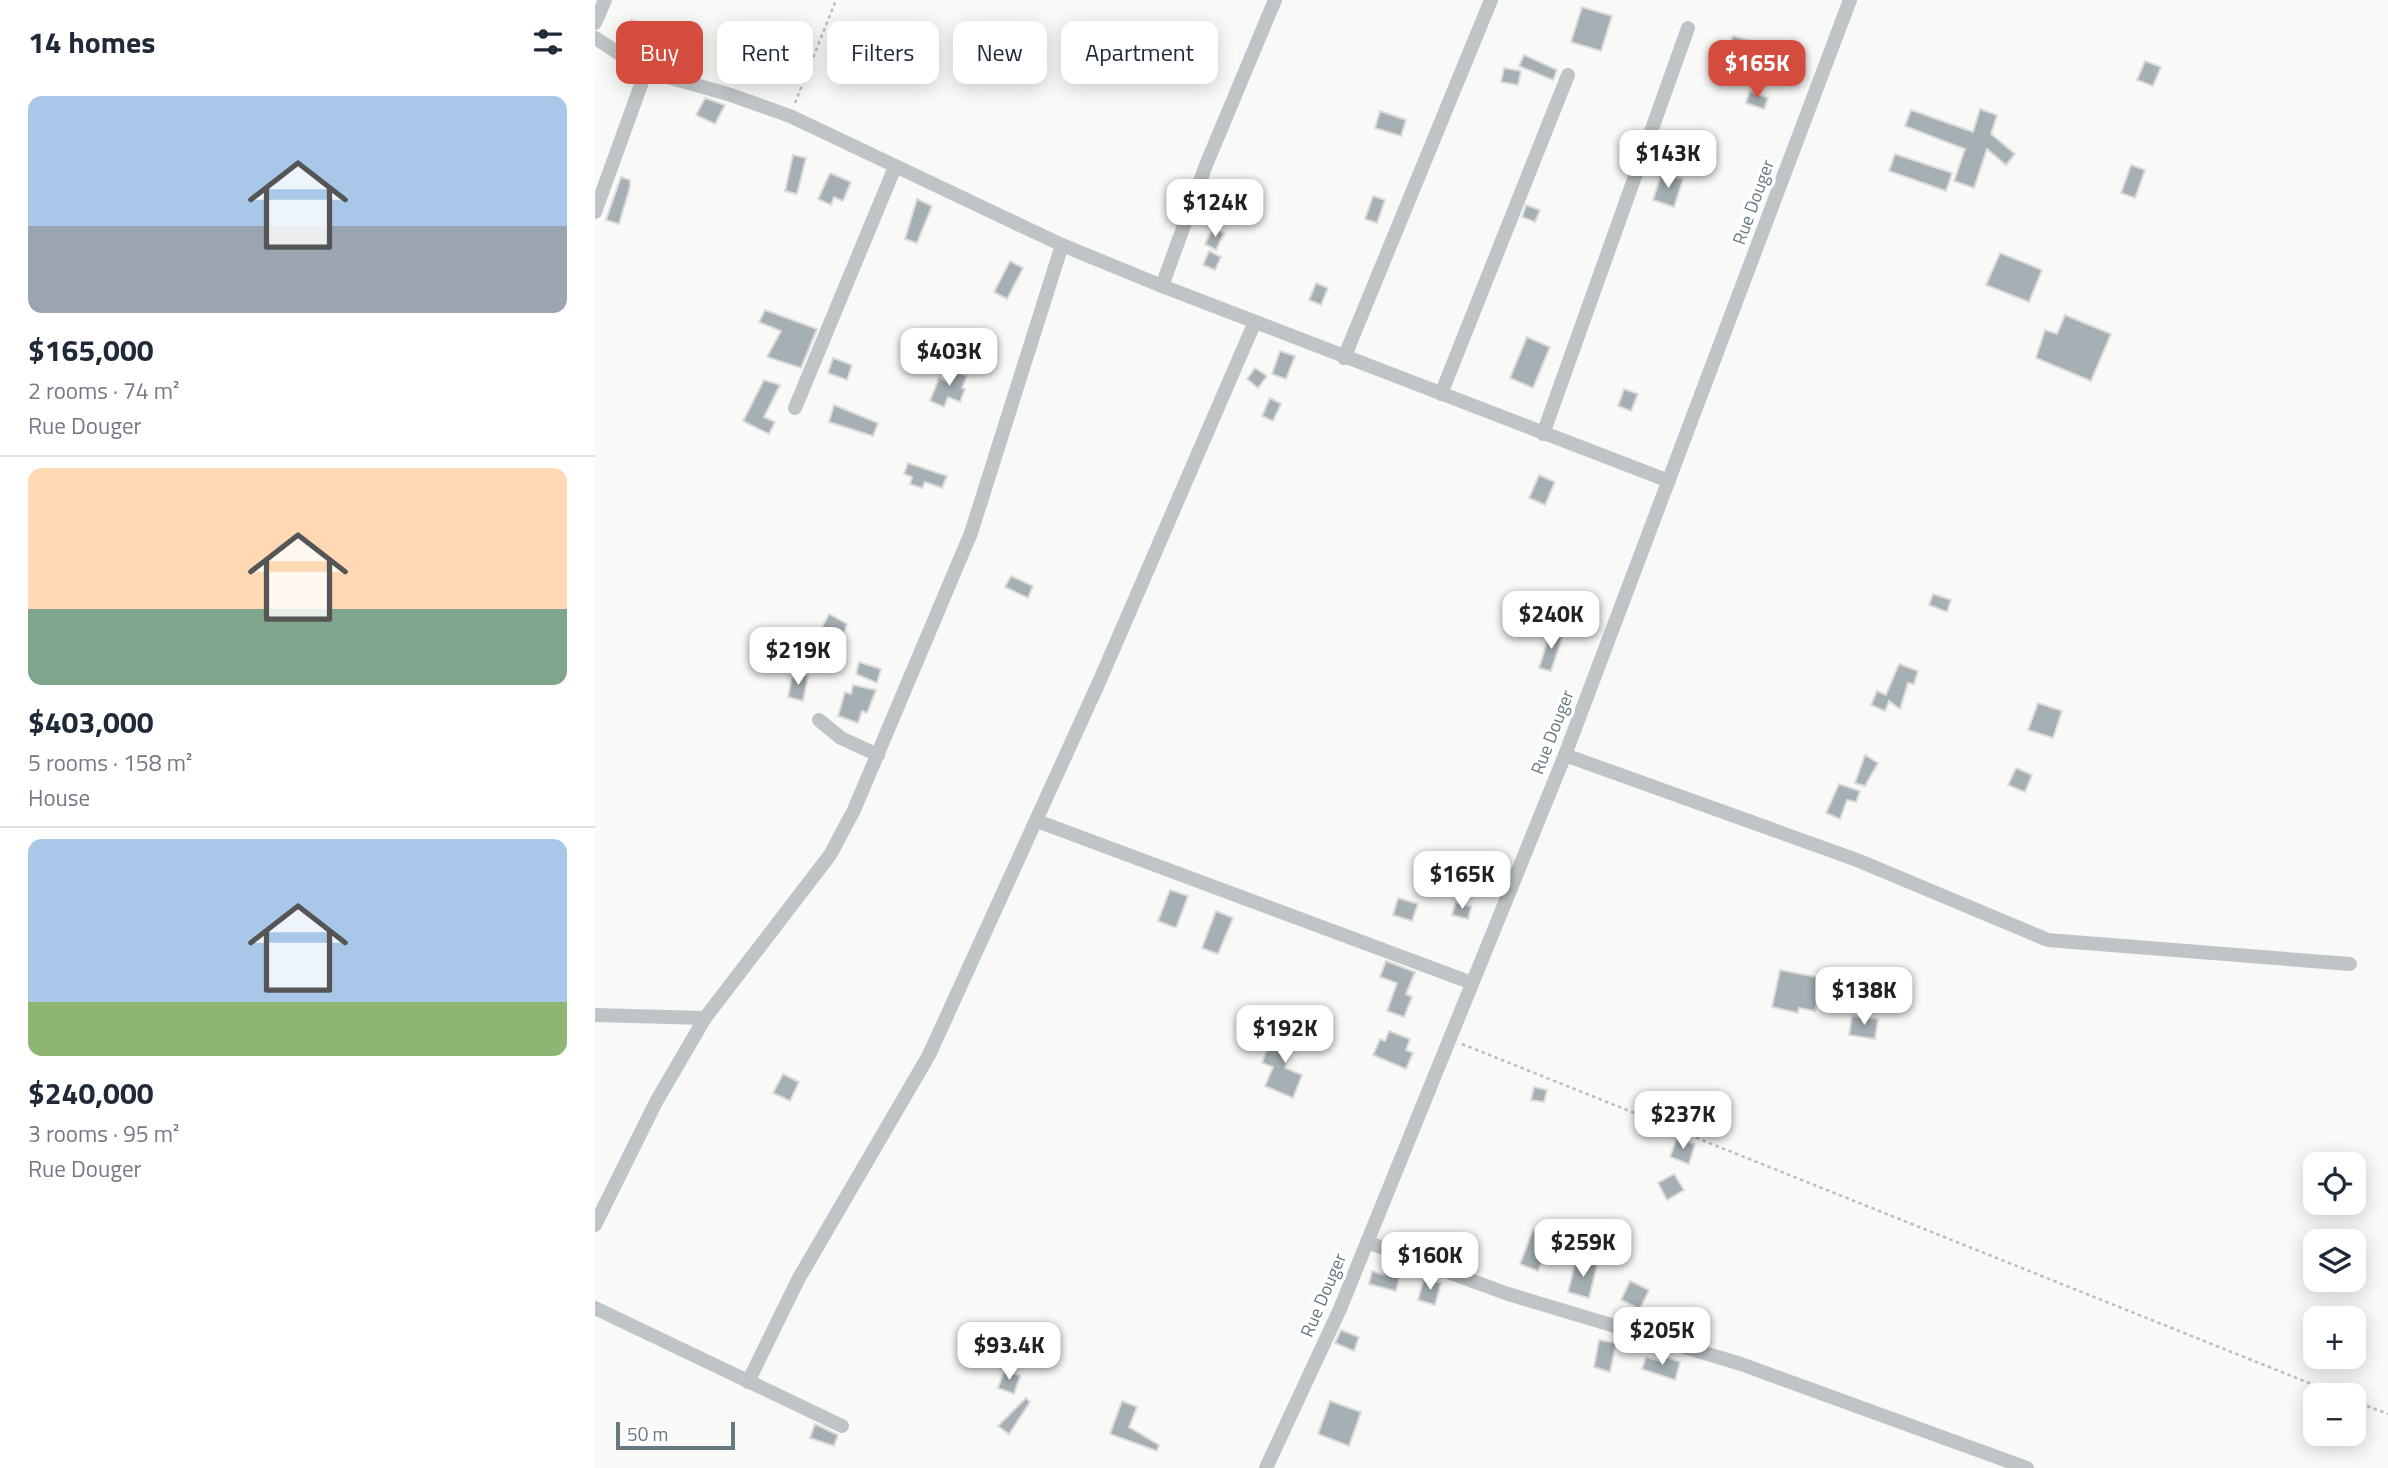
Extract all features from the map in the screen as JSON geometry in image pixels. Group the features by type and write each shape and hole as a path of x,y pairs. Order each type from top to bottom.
{"street":[{"path":"595,23 605,0"},
{"path":"1162,286 1215,142 1275,0"},
{"path":"1344,358 1491,0"},
{"name":"Rue Douger","path":"1266,1468 1367,1242 1565,755 1850,0"},
{"path":"1543,433 1688,28"},
{"path":"595,38 616,52"},
{"path":"1441,394 1569,75"},
{"path":"595,212 641,84"},
{"path":"692,84 790,116 1062,245 1254,324 1669,481"},
{"path":"795,408 895,167"},
{"path":"595,1225 656,1102 705,1018 830,855 878,755 971,533 1062,245"},
{"path":"748,1382 799,1278 929,1055 1037,821 1254,324"},
{"path":"819,720 841,737 878,755"},
{"path":"1565,755 1857,860 2048,940 2350,964"},
{"path":"1037,821 1472,983"},
{"path":"595,1015 705,1018"},
{"path":"1367,1242 1508,1294 1741,1364 2027,1468"},
{"path":"595,1308 842,1426"}],"path":[{"path":"790,116 836,0"},
{"path":"1450,1039 2309,1383"},
{"path":"2366,1406 2388,1414"}],"building":[{"path":"1582,7 1612,16 1601,51 1571,42"},
{"path":"1733,36 1757,43 1750,69 1725,61"},
{"path":"1524,55 1557,70 1553,80 1519,66"},
{"path":"2145,61 2161,67 2153,86 2137,80"},
{"path":"1504,68 1521,71 1518,85 1501,82"},
{"path":"1750,91 1768,98 1764,109 1746,103"},
{"path":"705,98 725,105 715,124 696,115"},
{"path":"1980,109 1997,115 1991,134 2015,154 2006,165 1987,149 1974,188 1954,181 1965,149 1905,126 1911,110 1973,132"},
{"path":"1380,111 1406,120 1401,136 1375,128"},
{"path":"1895,154 1952,173 1946,191 1889,171"},
{"path":"793,155 806,158 797,194 785,191"},
{"path":"2131,165 2145,170 2135,198 2121,193"},
{"path":"1662,172 1683,179 1674,207 1653,200"},
{"path":"830,173 851,182 843,201 834,197 831,205 818,199"},
{"path":"621,177 630,180 630,187 619,224 606,220"},
{"path":"1373,196 1385,200 1377,223 1365,219"},
{"path":"917,199 932,206 917,243 905,239"},
{"path":"1526,205 1540,210 1535,222 1522,217"},
{"path":"1213,228 1224,233 1216,250 1205,244"},
{"path":"1209,251 1221,257 1215,270 1203,265"},
{"path":"2000,253 2042,270 2029,302 1986,285"},
{"path":"1010,261 1023,268 1007,299 994,292"},
{"path":"1316,283 1328,288 1321,305 1309,300"},
{"path":"765,310 817,329 801,368 767,357 781,331 759,322"},
{"path":"2065,315 2111,334 2091,381 2036,358 2045,330 2057,334"},
{"path":"1527,337 1550,347 1533,388 1510,378"},
{"path":"1280,351 1295,356 1286,379 1272,374"},
{"path":"833,358 852,365 847,380 828,373"},
{"path":"1255,368 1267,376 1258,388 1247,379"},
{"path":"950,369 967,376 962,388 965,389 960,402 948,397 944,407 930,401 939,378 945,381"},
{"path":"764,380 780,385 764,417 775,422 769,434 743,421"},
{"path":"1624,389 1638,394 1631,411 1618,406"},
{"path":"1270,398 1281,404 1273,421 1262,416"},
{"path":"834,405 878,423 873,436 829,422"},
{"path":"908,463 947,476 942,488 925,482 922,488 910,484 912,477 904,474"},
{"path":"1539,475 1555,482 1545,505 1529,498"},
{"path":"1011,576 1033,586 1028,598 1005,587"},
{"path":"1933,594 1951,600 1947,612 1929,605"},
{"path":"829,614 847,624 835,661 830,660 829,663 791,647 796,636 813,644"},
{"path":"1551,630 1563,634 1551,671 1539,668"},
{"path":"859,662 881,669 877,683 856,674"},
{"path":"1899,664 1918,671 1914,684 1908,683 1900,709 1889,701 1885,711 1871,705 1877,691 1886,695"},
{"path":"793,672 808,676 803,701 788,697"},
{"path":"853,685 876,690 867,713 862,711 858,723 838,716 845,692 851,694"},
{"path":"2038,703 2062,711 2053,738 2028,730"},
{"path":"1865,755 1878,763 1865,786 1855,783"},
{"path":"2016,768 2032,775 2025,792 2008,785"},
{"path":"1839,784 1860,791 1856,802 1847,800 1840,819 1826,813"},
{"path":"1170,890 1188,896 1176,928 1158,921"},
{"path":"1398,898 1418,904 1412,921 1393,915"},
{"path":"1456,902 1471,907 1468,919 1452,915"},
{"path":"1216,911 1233,918 1218,954 1202,948"},
{"path":"1386,961 1415,972 1406,994 1412,997 1404,1017 1387,1011 1397,983 1380,977"},
{"path":"1780,970 1822,978 1815,1011 1799,1008 1798,1013 1772,1007"},
{"path":"1852,1016 1878,1019 1875,1039 1849,1035"},
{"path":"1298,1028 1312,1034 1306,1050 1293,1045 1285,1068 1302,1075 1293,1098 1265,1086 1273,1067 1262,1063 1269,1044 1281,1048 1284,1040 1292,1043"},
{"path":"1389,1031 1410,1039 1406,1050 1413,1053 1406,1069 1373,1055 1380,1039 1385,1041"},
{"path":"783,1074 799,1082 790,1101 773,1093"},
{"path":"1534,1087 1547,1090 1544,1102 1531,1100"},
{"path":"1677,1138 1695,1144 1689,1164 1670,1157"},
{"path":"1674,1174 1684,1190 1667,1200 1658,1183"},
{"path":"1533,1230 1547,1235 1542,1249 1547,1250 1538,1271 1520,1264"},
{"path":"1576,1260 1597,1265 1589,1298 1568,1292"},
{"path":"1386,1266 1401,1270 1396,1291 1369,1284 1372,1271 1384,1275"},
{"path":"1424,1279 1441,1283 1435,1305 1418,1300"},
{"path":"1630,1281 1649,1290 1640,1309 1621,1300"},
{"path":"1341,1330 1359,1337 1354,1351 1335,1343"},
{"path":"1599,1340 1616,1343 1610,1372 1594,1367"},
{"path":"1646,1357 1664,1362 1666,1357 1680,1362 1675,1380 1642,1369"},
{"path":"1005,1370 1020,1376 1014,1394 998,1388"},
{"path":"1026,1398 1030,1402 1009,1434 998,1426"},
{"path":"1122,1401 1137,1407 1129,1427 1159,1445 1157,1451 1110,1434"},
{"path":"1330,1401 1361,1412 1349,1446 1318,1434"},
{"path":"815,1424 838,1435 834,1446 810,1438"}]}
